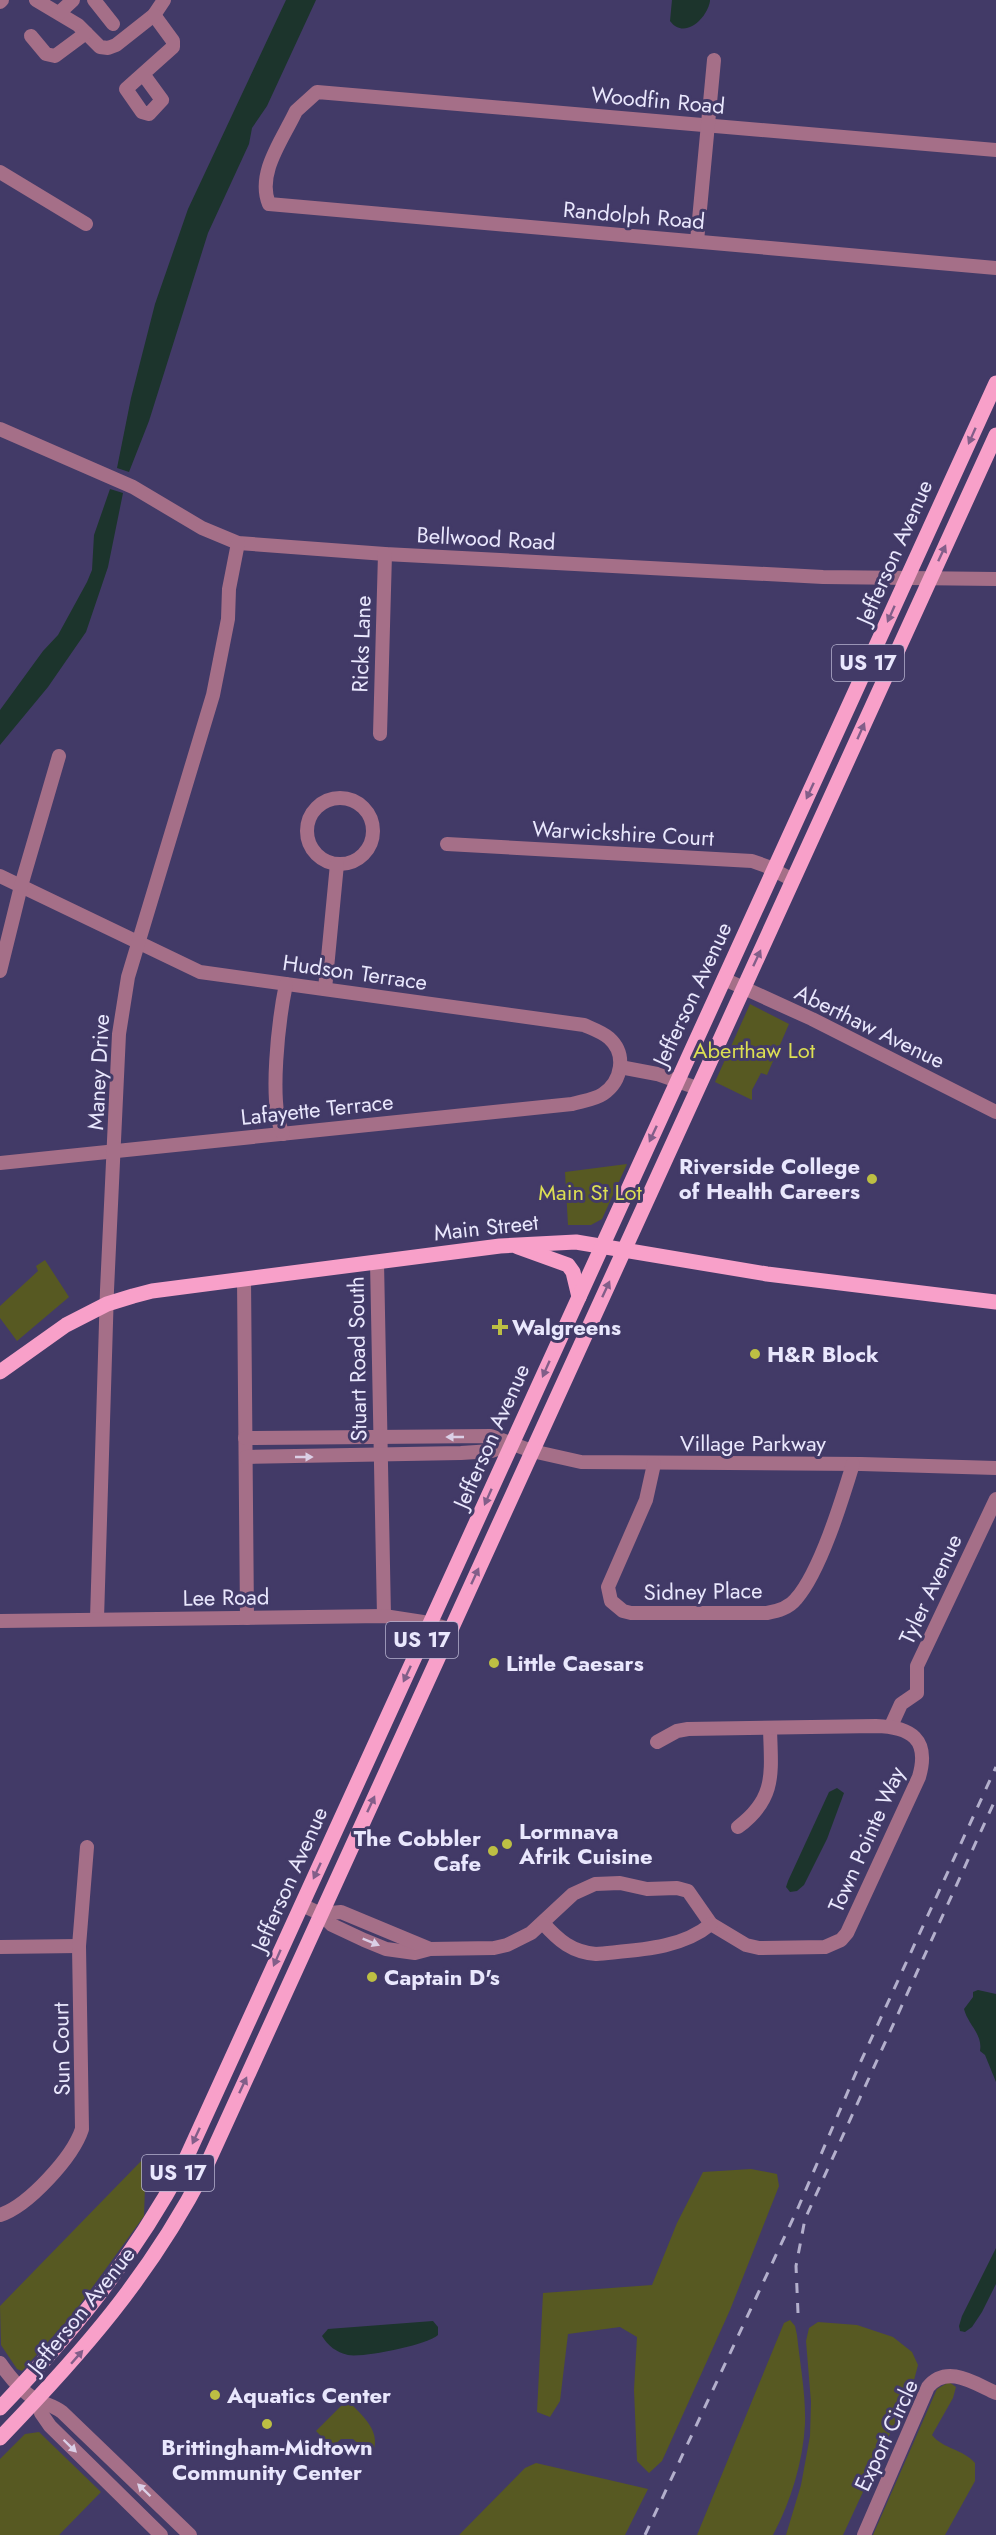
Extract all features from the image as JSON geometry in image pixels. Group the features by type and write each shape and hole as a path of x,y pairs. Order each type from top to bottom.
{"main road":[{"name":"Jefferson Avenue","path":"0,2408 73,2330 101,2295 127,2259 183,2165 996,383"},
{"name":"Jefferson Avenue","path":"0,2438 74,2361 132,2289 157,2252 204,2171 996,435"},
{"name":"Main Street","path":"0,1372 57,1330 107,1304 152,1291 512,1245 576,1242 602,1245 766,1274 996,1302"},
{"path":"512,1245 568,1264 573,1272 579,1297"}],"street":[{"path":"36,0 78,25 100,47 112,47 153,15 164,0"},
{"path":"58,13 73,0"},
{"path":"94,0 113,24"},
{"path":"143,74 173,47 172,41 153,15"},
{"path":"31,36 46,54 55,56 86,33"},
{"path":"697,241 714,60"},
{"name":"Woodfin Road","path":"268,204 264,189 267,173 296,111 317,92 996,150"},
{"path":"0,172 86,224"},
{"name":"Randolph Road","path":"268,204 996,268"},
{"name":"Bellwood Road","path":"0,429 133,487 202,528 238,543 385,554 823,577 996,579"},
{"name":"Maney Drive","path":"97,1619 107,1304 120,1025 128,977 213,695 226,629 231,572 238,543"},
{"name":"Ricks Lane","path":"380,734 385,554"},
{"path":"0,971 21,886 59,756"},
{"path":"341,798 362,807 372,821 373,830 369,847 364,854 355,860 337,864 321,858 314,852 309,845 307,828 317,807 332,799 341,798"},
{"name":"Warwickshire Court","path":"447,844 752,861 793,880"},
{"path":"325,989 337,864"},
{"name":"Hudson Terrace","path":"0,876 200,972 584,1025 598,1030 614,1043 618,1050 621,1067"},
{"name":"Aberthaw Avenue","path":"724,979 812,1019 996,1112"},
{"path":"283,1134 275,1106 280,1028 286,984"},
{"path":"621,1067 657,1074 697,1088"},
{"name":"Lafayette Terrace","path":"0,1163 572,1104 602,1094 616,1081 621,1067"},
{"name":"Stuart Road South","path":"377,1262 384,1616"},
{"path":"244,1280 247,1618"},
{"name":"Village Parkway","path":"245,1438 491,1436 532,1451 581,1462 853,1464 996,1468"},
{"path":"427,1454 428,1437"},
{"path":"246,1457 380,1456 492,1451 512,1443"},
{"name":"Sidney Place","path":"654,1464 644,1506 608,1587 611,1601 623,1611 632,1613 767,1613 788,1606 797,1599 811,1575 833,1524 853,1464"},
{"name":"Tyler Avenue","path":"891,1726 901,1704 917,1694 917,1666 996,1499"},
{"name":"Lee Road","path":"0,1621 384,1616 450,1629"},
{"path":"657,1742 677,1731 688,1729 891,1726"},
{"name":"Town Pointe Way","path":"711,1924 737,1941 759,1948 819,1948 841,1940 921,1768 920,1749 915,1738 905,1729 891,1726"},
{"path":"738,1827 753,1815 768,1792 771,1782 770,1728"},
{"name":"Sun Court","path":"0,2215 26,2200 69,2156 82,2129 79,1946 87,1847"},
{"path":"302,1905 321,1914 332,1925 386,1949 415,1953 430,1949 494,1948 507,1945 531,1933 573,1894 596,1884 608,1882 646,1889 683,1889 693,1895 711,1924 696,1935 681,1941 596,1954 584,1953 564,1944 543,1923"},
{"path":"0,1947 79,1946"},
{"path":"0,2363 20,2387 37,2400 51,2404 62,2412 190,2535"},
{"name":"Export Circle","path":"864,2535 928,2387 933,2381 943,2375 956,2376 996,2393"},
{"path":"37,2400 41,2414 50,2426 161,2535"}],"green space":[{"name":"Aberthaw Lot","path":"750,1004 789,1024 767,1075 761,1073 752,1090 752,1100 715,1082"},
{"name":"Main St Lot","path":"627,1164 602,1219 591,1225 568,1225 565,1172"},
{"path":"45,1260 69,1297 17,1341 0,1318 0,1306 38,1271 36,1266"},
{"path":"146,2156 144,2216 73,2314 22,2371 17,2369 1,2345 0,2306"},
{"path":"751,2169 777,2174 779,2186 730,2310 662,2461 649,2473 637,2461 634,2390 637,2337 620,2327 568,2334 560,2401 550,2417 537,2412 543,2293 652,2285 677,2223 703,2172"},
{"path":"790,2320 795,2326 797,2335 804,2391 805,2424 799,2467 785,2509 773,2535 697,2535 784,2323"},
{"path":"818,2322 857,2325 893,2337 912,2352 918,2365 913,2384 843,2535 786,2535 801,2485 810,2436 811,2402 806,2341 809,2328"},
{"path":"949,2382 956,2387 953,2398 932,2435 975,2463 975,2481 945,2535 873,2535 937,2389"},
{"path":"347,2400 370,2425 373,2432 375,2440 371,2456 353,2439 341,2439 332,2447 316,2431"},
{"path":"39,2432 101,2492 59,2535 0,2535 0,2459 25,2434"},
{"path":"536,2463 648,2489 625,2535 459,2535 525,2468"}],"shaded area":[{"path":"286,0 316,0 267,106 252,128 249,144 208,233 149,421 129,472 117,468 131,398 155,304 188,209"},
{"path":"672,0 710,1 700,20 688,28 682,28 670,21"},
{"path":"110,489 123,493 108,567 86,632 48,687 0,745 0,710 43,651 58,635 87,582 92,570 94,535"},
{"path":"837,1788 844,1793 827,1839 804,1885 797,1891 790,1892 786,1887 788,1881 829,1792"},
{"path":"978,1990 996,1994 996,2082 985,2055 980,2051 977,2034 964,2009 973,1997 973,1992"},
{"path":"996,2248 996,2284 972,2327 965,2332 960,2331 962,2316"},
{"path":"433,2321 438,2327 438,2335 432,2339 409,2347 367,2355 348,2355 340,2352 330,2346 322,2336 328,2329"}],"railway":[{"path":"645,2535 798,2208 861,2061 996,1767"},
{"path":"798,2313 796,2266 805,2219 996,1798"}],"place":[{"name":"Riverside College of Health Careers","path":"872,1179"},
{"name":"Walgreens","path":"500,1327"},
{"name":"H&R Block","path":"755,1354"},
{"name":"Little Caesars","path":"494,1663"},
{"name":"Lormnava Afrik Cuisine","path":"507,1844"},
{"name":"The Cobbler Cafe","path":"493,1851"},
{"name":"Captain D's","path":"372,1977"},
{"name":"Aquatics Center","path":"215,2395"},
{"name":"Brittingham-Midtown Community Center","path":"267,2424"}]}
